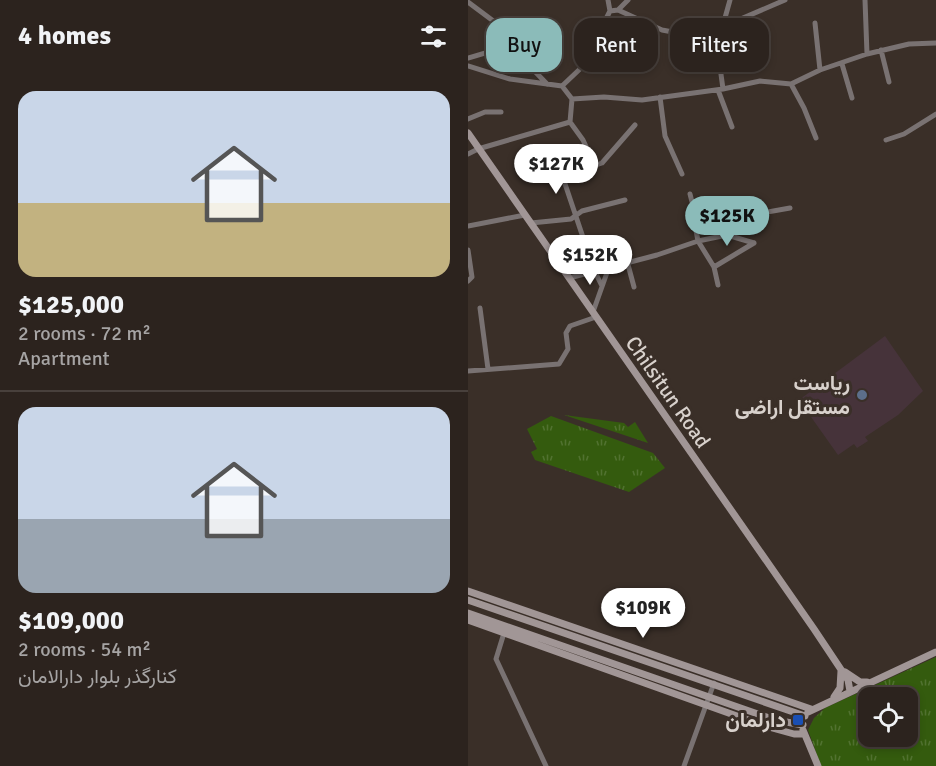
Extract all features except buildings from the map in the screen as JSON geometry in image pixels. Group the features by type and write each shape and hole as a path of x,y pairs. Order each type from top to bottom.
{"main road":[{"name":"Chilsitun Road","path":"468,133 841,669 848,680 850,691"},
{"path":"468,591 811,709"},
{"path":"468,600 805,716"},
{"path":"468,613 783,731 803,734"},
{"path":"468,620 708,701 789,724 803,725"},
{"path":"818,766 803,734 805,716 811,709 936,652"},
{"path":"841,669 860,682 875,680"},
{"path":"833,698 840,688 841,669"}],"street":[{"path":"562,86 581,68 610,11 608,0"},
{"path":"618,10 628,0"},
{"path":"725,18 730,0"},
{"path":"740,18 785,0"},
{"path":"865,0 867,54"},
{"path":"468,2 489,18"},
{"path":"610,11 618,10 670,32"},
{"path":"815,23 820,70"},
{"path":"572,99 604,97 642,100 720,90 759,81 791,84 820,70 881,50 909,44 936,43"},
{"path":"881,50 890,82"},
{"path":"468,58 486,53"},
{"path":"842,64 852,98"},
{"path":"468,66 486,74 562,86 572,99 570,122 583,140 595,166"},
{"path":"536,72 547,84"},
{"path":"719,72 720,90 732,127"},
{"path":"791,84 816,138"},
{"path":"660,97 665,136 682,174"},
{"path":"468,118 485,112 501,112"},
{"path":"886,140 904,134 936,114"},
{"path":"468,154 570,122"},
{"path":"541,172 575,161 581,170 603,162 635,125"},
{"path":"559,166 575,217 602,286"},
{"path":"690,194 697,222 698,241 714,267 718,285"},
{"path":"531,223 575,217 601,205 625,200"},
{"path":"697,222 710,217 728,219 790,208"},
{"path":"468,226 525,215"},
{"path":"569,278 657,255 714,235 728,235 753,243 714,267"},
{"path":"468,250 472,277 468,281"},
{"path":"627,261 634,287"},
{"path":"468,371 559,364 568,349 566,333 570,326 594,315 609,267"},
{"path":"480,308 488,369"},
{"path":"504,633 496,659 546,766"},
{"path":"684,766 716,678"}],"shaded area":[{"name":"ریاست مستقل اراضی","path":"885,336 923,391 898,415 865,437 868,441 857,448 854,444 838,455 799,400"}],"green space":[{"path":"564,415 624,423 628,427 635,422 648,443"},
{"path":"551,416 653,453 665,468 629,492 535,460 531,452 537,449 527,429"},
{"path":"936,657 936,766 821,766 808,730 814,718 825,708 858,693 858,747 918,747 918,687 871,687"}],"place":[{"name":"ریاست مستقل اراضی","path":"862,395"},
{"name":"دارلمان","path":"798,720"}]}
